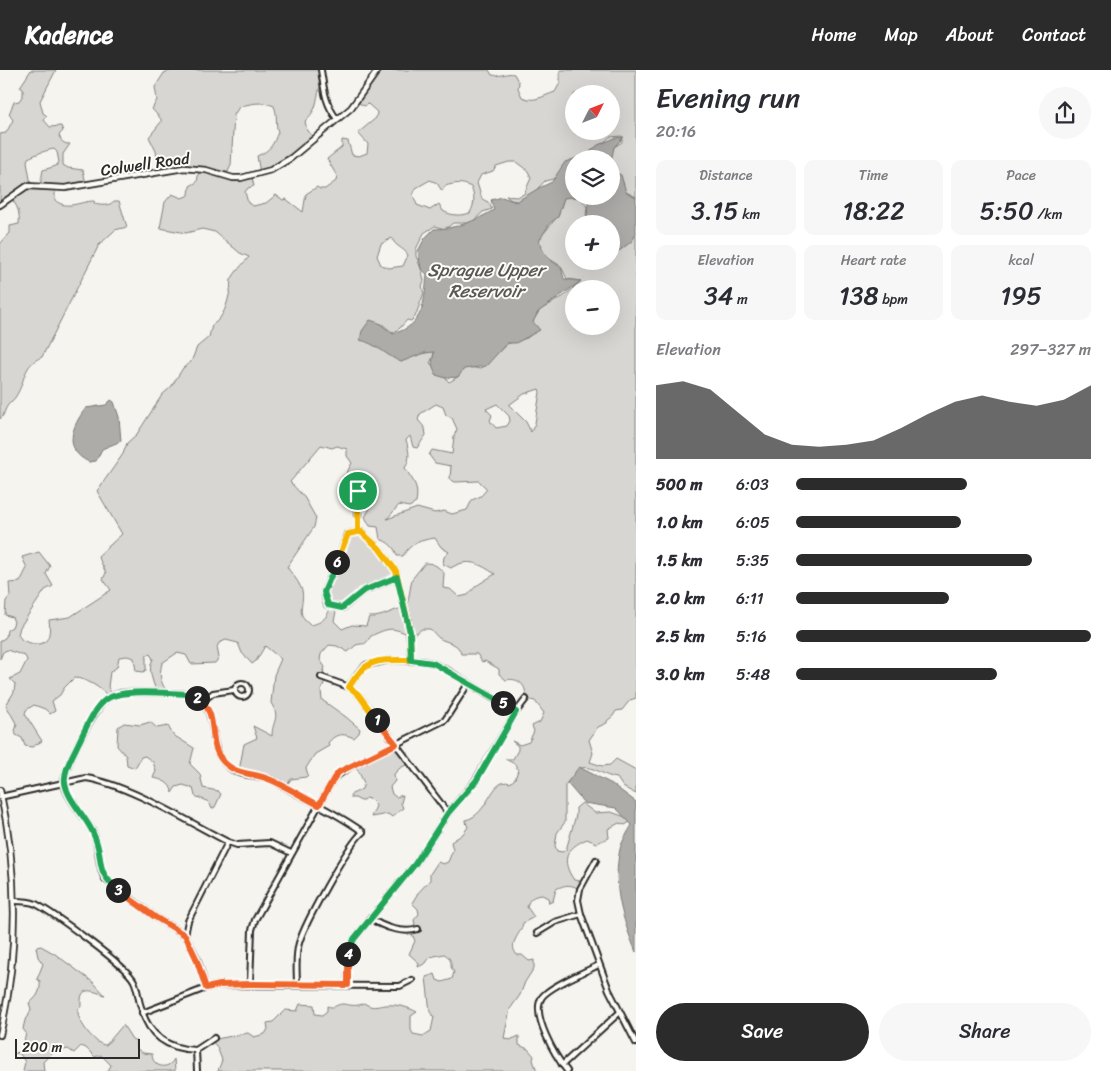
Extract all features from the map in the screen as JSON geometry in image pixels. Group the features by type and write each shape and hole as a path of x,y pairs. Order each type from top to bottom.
{"street":[{"path":"321,70 325,100 337,120"},
{"name":"Colwell Road","path":"0,205 27,186 65,188 184,168 206,170 232,178 255,175 281,166 351,108 378,70"},
{"path":"356,491 361,492 366,498 363,505 358,507 352,504 350,499 351,494 356,491"},
{"path":"358,507 358,532"},
{"path":"397,577 363,591 342,608 328,605 324,592 348,534 360,531 379,548 396,571 410,632 411,660"},
{"path":"349,687 366,665 389,660 433,663 516,712"},
{"path":"321,678 349,687 358,694 448,813"},
{"path":"250,984 252,930 291,853 334,778 339,772 445,720 468,684"},
{"path":"203,701 213,693 234,690"},
{"path":"206,988 196,958 185,935 155,917 106,879 101,871 99,846 93,831 64,783 66,773 82,736 97,709 106,700 119,694 190,694 203,701 213,720 213,741 220,759 234,771 269,779 319,805 363,832 355,838 348,848 303,932 297,952 297,985"},
{"path":"348,985 347,967 349,952 354,939 415,864 448,813 476,781 516,712 526,699"},
{"path":"1,797 86,778 98,780 137,796 228,842 237,845 270,843 291,853"},
{"path":"0,790 10,854 14,901 12,966 6,1012 0,1035"},
{"path":"185,935 188,921 228,842"},
{"path":"596,860 580,889 578,900 580,914 599,965 620,1013 636,1043"},
{"path":"14,901 36,904 125,969 134,981 142,1013 149,1028 161,1040 174,1047 196,1050 214,1038"},
{"path":"537,933 555,922 580,914"},
{"path":"370,918 381,926 412,932 418,929"},
{"path":"567,1071 554,1054 542,1022 540,1002 543,996 551,990 599,965"},
{"path":"142,1013 206,988 220,985 400,986 412,980"},
{"path":"562,1065 620,1013"},
{"path":"196,1050 197,1071"}],"shaded area":[{"path":"31,70 56,70 40,101 43,113 47,116 43,119 50,127 61,126 63,131 59,135 61,139 64,143 70,144 63,154 63,165 68,168 83,170 86,184 55,188 55,200 64,205 94,201 95,204 106,205 119,201 127,227 115,230 99,245 42,357 31,364 19,390 0,419 0,244 10,233 10,226 19,224 19,213 10,197 0,206 0,134 6,133 13,120 9,114 14,102 19,101 23,95 23,89 20,87","holes":["54,149 57,152 59,162 56,166 43,170 40,185 31,185 28,158"]},
{"path":"172,70 319,70 321,84 316,104 313,112 305,121 307,131 315,138 288,161 260,173 257,156 271,147 275,140 278,132 276,113 274,106 270,104 248,104 239,107 234,115 231,165 228,172 186,168 159,171 156,151 149,137 161,122 161,119 152,109 157,100 155,87 164,73"},
{"path":"378,70 489,70 492,75 514,74 519,83 518,88 522,97 531,99 555,92 560,83 560,70 636,70 636,197 628,195 620,184 620,150 613,150 622,142 622,136 620,136 620,85 565,85 565,140 606,140 595,150 565,150 565,168 553,179 545,181 534,192 518,201 511,200 506,196 517,197 524,194 531,178 528,171 516,162 496,166 493,171 481,175 477,183 482,199 488,202 492,209 483,212 471,223 453,223 445,229 435,226 424,233 416,249 416,256 424,281 422,286 424,293 415,317 411,321 407,320 393,333 382,324 375,323 364,337 402,362 410,354 414,356 433,351 434,355 430,363 449,382 456,378 466,366 480,369 507,344 527,338 537,330 533,321 540,310 565,295 565,335 620,335 620,280 567,279 561,266 548,258 540,249 542,245 537,239 559,215 559,202 565,196 565,205 586,205 587,207 586,215 565,215 565,270 620,270 620,249 636,235 636,698 630,700 622,710 616,711 607,723 598,727 589,740 593,753 590,762 602,766 610,765 616,759 636,770 636,794 623,787 617,778 590,768 580,768 565,785 565,822 557,833 555,846 557,851 562,852 566,850 576,815 576,808 582,803 595,813 611,812 628,818 630,822 625,825 619,823 608,829 609,838 596,843 587,839 574,846 567,855 567,866 574,880 580,881 583,885 581,890 569,885 563,886 556,889 553,901 549,903 548,898 542,895 536,896 529,901 527,907 534,917 523,923 513,947 517,955 522,955 529,961 534,960 534,968 525,982 520,995 510,1009 504,1038 510,1040 519,1036 519,1045 528,1049 534,1056 533,1060 537,1071 218,1071 222,1060 217,1047 211,1040 248,1033 254,1037 265,1034 268,1029 267,1023 273,1022 285,1010 297,1011 300,1004 314,1005 315,1014 322,1015 327,1011 327,1006 332,1007 341,1004 356,1005 364,1003 372,1007 402,1006 417,1012 411,1016 411,1030 413,1034 423,1036 431,1031 434,1017 430,1012 426,977 435,974 437,980 442,982 452,979 454,972 450,959 444,954 430,957 426,963 418,967 419,963 409,954 415,941 411,931 416,930 414,920 419,914 418,909 412,903 430,880 430,874 438,862 443,864 448,862 453,850 451,842 463,834 468,827 465,820 479,812 498,785 504,782 510,783 515,779 518,770 515,764 505,759 513,759 518,750 518,746 512,741 520,745 529,742 534,731 532,726 540,722 544,713 535,701 526,699 524,686 518,681 506,680 499,674 499,669 485,661 482,662 477,654 461,654 458,647 442,640 430,629 422,629 412,636 391,629 383,631 371,636 366,643 356,645 348,652 337,646 329,645 321,654 320,660 325,667 323,673 326,679 321,690 322,700 360,729 359,733 354,738 346,735 334,737 328,743 329,746 315,754 306,768 308,775 291,779 285,788 264,778 239,771 244,744 257,738 253,726 272,736 276,716 271,703 274,675 281,659 265,646 252,664 242,653 238,643 226,640 219,643 217,647 219,658 215,663 191,664 186,655 177,653 162,663 161,678 167,692 156,692 151,671 153,659 150,654 146,656 146,670 143,672 136,671 134,658 127,656 119,657 117,667 110,672 108,687 113,696 109,697 98,687 79,678 74,678 60,695 52,701 55,711 50,714 45,709 34,705 26,710 25,714 42,741 32,747 25,746 22,738 16,735 17,725 6,705 14,692 15,684 10,679 20,674 27,660 25,656 7,650 3,652 0,659 0,641 6,637 7,630 12,627 14,622 12,617 5,615 6,601 10,596 9,583 20,582 27,568 22,557 39,552 50,566 46,574 53,586 45,590 20,627 18,635 22,640 29,643 41,644 47,639 50,628 49,620 70,617 111,590 103,579 106,573 98,556 122,534 97,491 123,454 127,443 137,434 162,395 171,387 183,368 191,362 197,347 209,337 212,325 219,319 228,301 231,280 249,257 240,253 215,232 202,229 186,233 160,228 165,202 172,194 182,198 189,195 190,186 197,182 199,171 234,180 252,178 254,186 248,188 245,192 248,203 253,206 266,203 276,195 283,200 286,199 303,212 306,194 317,187 325,189 336,181 337,176 327,159 342,147 342,140 348,141 352,155 359,156 367,153 368,144 358,133 376,118 377,112 368,104 364,106 356,101","holes":["430,180 437,183 442,191 445,186 455,184 468,185 471,187 474,203 470,213 459,215 446,213 439,204 430,210 417,205 413,195 416,188","392,238 408,255 403,266 389,268 381,265 377,256 381,244","539,389 540,392 535,423 531,432 526,422 509,405 524,394","436,404 443,407 446,415 452,418 457,429 454,436 452,454 432,450 429,455 435,463 451,466 450,479 455,482 479,481 487,489 481,496 472,500 467,510 452,514 444,511 435,513 417,508 387,519 399,505 409,507 416,503 416,488 405,468 409,454 406,440 410,436 413,447 417,448 426,435 425,428 418,420 420,414","497,404 509,416 510,421 507,426 496,428 490,421 492,415 486,409","321,445 347,449 347,456 352,463 346,474 342,477 340,492 351,479 366,482 373,493 374,501 365,517 370,526 378,527 380,539 391,545 397,556 403,556 416,543 435,538 441,547 449,552 444,557 443,564 451,568 463,563 474,563 495,574 476,586 468,595 459,597 450,589 443,588 444,573 434,565 425,563 412,579 407,607 379,616 369,617 366,626 352,625 342,629 334,621 337,607 346,607 363,591 396,579 381,552 369,539 357,533 347,539 326,595 330,605 327,614 321,621 310,625 302,616 303,598 301,588 287,567 314,527 316,518 304,497 290,482"]},
{"path":"150,722 157,728 168,726 173,735 194,748 190,764 200,774 203,788 218,791 221,794 215,807 212,809 209,802 195,796 193,788 183,785 176,787 172,793 168,784 153,778 156,771 153,762 145,756 141,757 135,768 127,765 126,756 117,746 118,727 124,723 140,725"},
{"path":"396,744 410,763 400,768 394,774 395,781 390,787 392,794 396,797 403,795 401,803 403,808 392,817 388,814 371,817 376,806 373,801 367,798 361,801 351,798 350,795 362,789 364,783 355,764"},
{"path":"41,946 94,983 105,995 96,992 85,992 82,994 81,1007 78,1011 84,1026 97,1042 106,1045 123,1025 132,1039 136,1041 137,1049 143,1053 152,1054 155,1062 161,1066 168,1065 174,1059 175,1071 108,1071 111,1065 101,1055 95,1057 86,1048 81,1046 74,1053 68,1049 52,1053 43,1062 44,1071 23,1071 25,1062 20,1054 15,1053 22,1051 26,1033 23,1029 31,1009 29,1003 34,999 40,988 40,981 37,979 43,964 38,957 36,947"}],"water":[{"name":"Sprague Upper Reservoir","path":"620,137 624,137 613,150 592,150 610,140 620,140"},
{"name":"Sprague Upper Reservoir","path":"565,162 565,198 558,217 550,223 539,241 547,257 561,267 564,279 572,280 565,280 565,293 538,312 533,322 540,330 516,343 507,343 486,366 464,369 458,377 446,378 436,375 432,364 434,352 424,353 401,362 371,344 360,340 362,331 370,320 379,323 393,334 404,330 417,318 423,303 427,274 421,269 418,251 425,238 434,229 458,226 472,221 494,210 491,200 502,197 516,202 552,182"},
{"path":"620,174 626,192 636,197 636,234 632,241 620,250 620,215 587,215 588,205 620,205"},
{"path":"111,400 114,402 119,417 121,441 102,449 96,461 89,462 75,451 73,445 72,438 76,423 86,408 106,405"},
{"path":"579,767 612,784 636,802 636,952 626,927 620,902 617,876 620,849 632,825 616,808 584,803 567,783"}],"route":[{"path":"358,491 351,494 350,502 358,507 358,532 348,534 324,592 328,605 342,608 363,591 397,577 409,625 410,632 411,660 433,663 516,712 476,781 448,813 415,864 354,939 349,952 347,967 348,985 250,984 220,985 206,988 196,958 185,935 155,917 106,879 101,871 99,846 93,831 64,783 66,773 82,736 97,709 106,700 119,694 190,694 203,701 213,720 213,741 220,759 234,771 269,779 319,805 339,772 396,744 358,694 349,687 366,665 389,660 411,660 410,632 397,577 396,573 396,571 379,548 360,531 358,532 358,507 365,503 366,498 363,493 358,491"}]}
